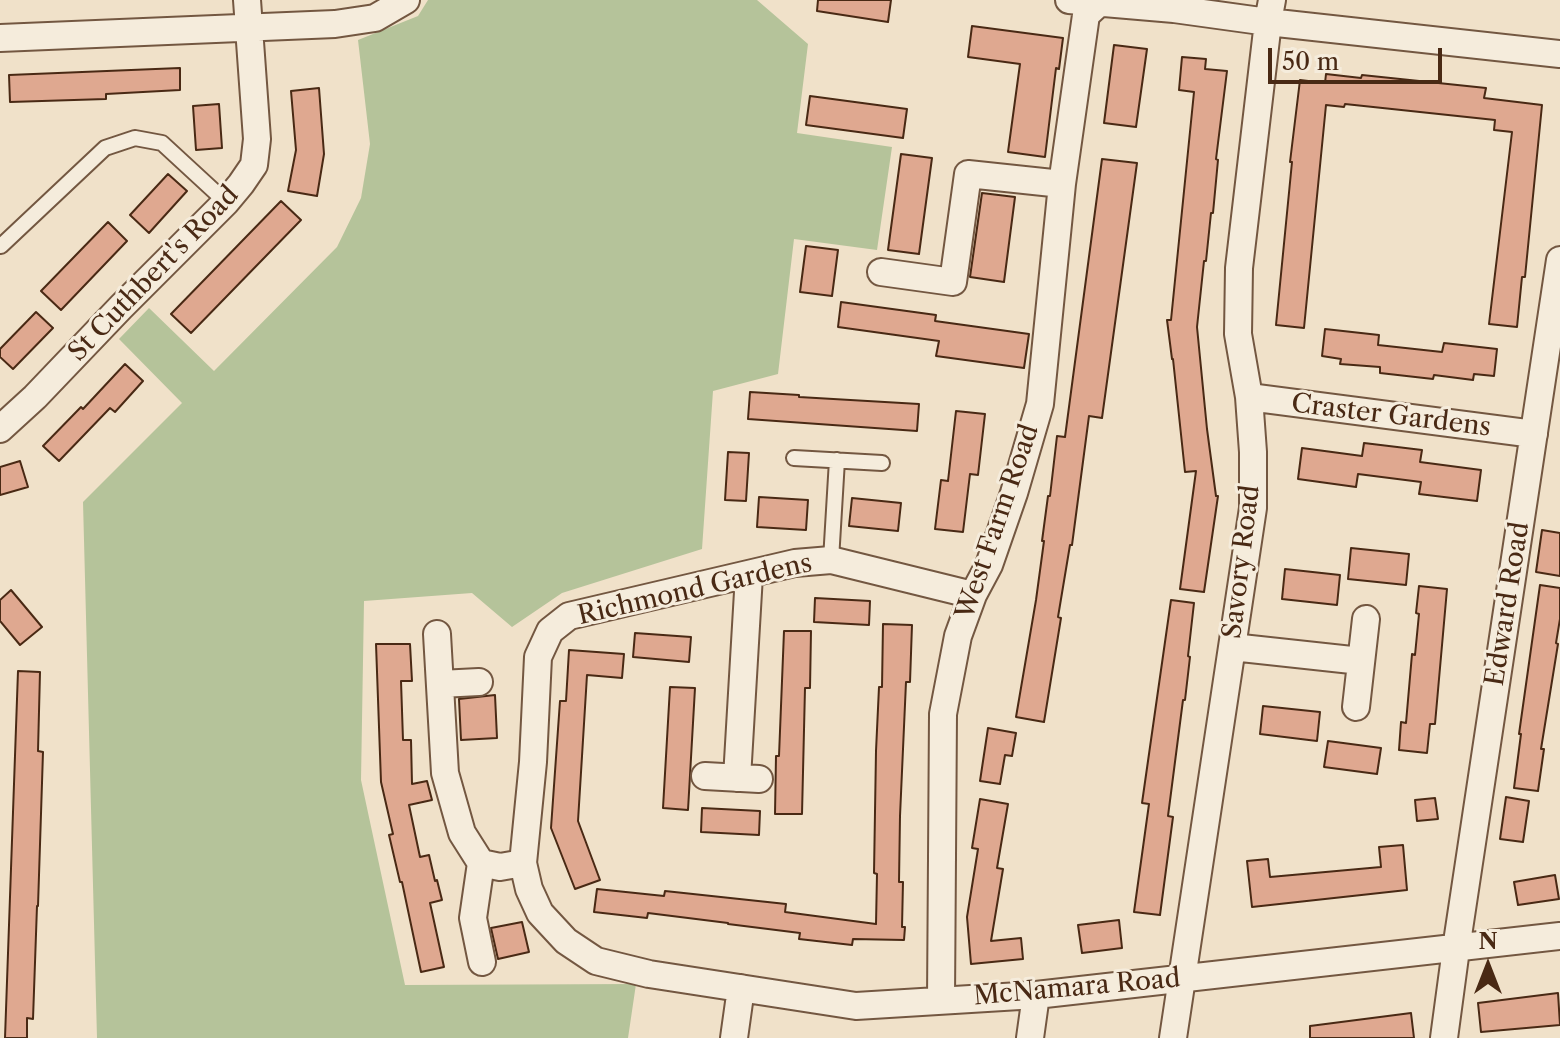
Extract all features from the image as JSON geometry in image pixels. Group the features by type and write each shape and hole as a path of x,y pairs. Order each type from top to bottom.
{"street":[{"name":"St Cuthbert's Road","path":"0,429 226,202 254,165 257,139 247,0"},
{"path":"0,38 335,24 375,18 406,0"},
{"path":"1069,0 1174,9 1270,11 1560,54"},
{"name":"West Farm Road","path":"941,1000 943,714 958,636 973,595 989,565 1040,404 1062,184 1086,15 1098,2"},
{"name":"Savory Road","path":"1173,1038 1253,508 1249,397 1238,334 1239,268 1270,11"},
{"path":"881,272 953,282 968,174 1062,184"},
{"name":"Edward Road","path":"1444,1038 1560,260"},
{"name":"Craster Gardens","path":"1249,397 1534,434"},
{"name":"Richmond Gardens","path":"523,863 533,762 538,657 550,631 569,616 795,563 831,560 973,595"},
{"path":"705,776 748,778 749,575"},
{"path":"1356,707 1366,619"},
{"path":"437,634 445,773 462,833 481,863 473,918 482,962"},
{"path":"1232,647 1361,661"},
{"path":"440,684 479,682"},
{"path":"481,863 500,867 523,863"},
{"name":"McNamara Road","path":"523,863 529,889 540,913 566,941 596,961 649,974 856,1006 1036,995 1560,936"},
{"path":"734,1038 741,988"},
{"path":"1030,1038 1036,995"}],"lane":[{"path":"1,246 105,148 135,138 162,143 226,202"},
{"path":"794,458 882,463"},
{"path":"831,560 837,460"}],"green space":[{"path":"428,0 757,0 808,44 797,133 892,147 877,250 794,239 778,374 713,391 702,549 562,593 512,627 472,593 364,601 361,780 405,985 636,984 628,1038 97,1038 83,502 182,403 119,339 149,308 214,371 337,247 361,198 370,144 358,40 418,16"}],"building":[{"path":"818,0 891,0 888,22 817,11"},
{"path":"972,26 1063,38 1059,69 1056,68 1045,157 1008,152 1020,64 968,57"},
{"path":"1114,45 1147,49 1136,127 1104,123"},
{"path":"1182,57 1206,59 1205,69 1227,71 1213,213 1197,327 1207,429 1218,496 1204,592 1180,589 1196,471 1185,472 1167,320 1171,320 1194,92 1179,90"},
{"path":"180,68 180,90 106,94 106,99 10,102 9,75"},
{"path":"1326,74 1486,88 1484,98 1542,105 1517,327 1489,324 1512,132 1494,130 1495,120 1345,104 1344,107 1326,105 1304,328 1276,325 1300,80 1325,83"},
{"path":"319,88 324,154 317,196 288,191 296,150 291,91"},
{"path":"810,96 907,109 903,138 806,125"},
{"path":"219,104 222,148 196,150 193,106"},
{"path":"901,154 932,158 919,254 888,250"},
{"path":"1102,159 1137,163 1102,418 1089,416 1044,722 1016,717 1036,600 1057,436 1065,437"},
{"path":"168,174 187,191 149,233 130,215"},
{"path":"982,193 1015,197 1004,282 970,277"},
{"path":"281,201 301,220 191,333 171,314"},
{"path":"108,222 127,241 61,310 41,291"},
{"path":"806,246 838,250 832,296 800,292"},
{"path":"841,302 936,315 935,321 1029,334 1024,368 936,356 939,341 838,327"},
{"path":"36,312 53,328 13,369 0,357 0,349"},
{"path":"1325,329 1379,335 1378,345 1442,352 1444,343 1497,349 1494,376 1474,374 1473,380 1434,375 1433,379 1380,373 1380,367 1340,364 1341,359 1322,356"},
{"path":"125,364 143,381 115,412 110,408 59,461 43,446"},
{"path":"750,392 919,404 917,431 748,419"},
{"path":"956,411 985,414 978,475 970,474 963,532 935,529 941,480 948,481"},
{"path":"1364,443 1422,450 1420,462 1481,470 1477,501 1419,494 1421,482 1358,474 1356,487 1298,479 1302,448 1362,456"},
{"path":"728,452 749,453 746,501 725,500"},
{"path":"20,461 28,487 0,495 0,467"},
{"path":"759,497 808,500 806,530 757,527"},
{"path":"852,498 901,503 898,531 849,526"},
{"path":"1542,530 1560,533 1560,576 1536,572"},
{"path":"1351,548 1409,554 1406,585 1348,579"},
{"path":"1285,569 1340,575 1337,605 1282,599"},
{"path":"1540,585 1560,588 1560,619 1538,791 1514,788"},
{"path":"1419,586 1447,589 1435,724 1430,724 1427,753 1399,750 1401,722 1406,723 1412,654 1415,655"},
{"path":"11,590 42,627 20,645 0,621 0,600"},
{"path":"815,598 870,601 869,625 814,622"},
{"path":"1171,600 1194,603 1185,700 1168,816 1173,817 1160,915 1134,912 1149,804 1142,803"},
{"path":"883,624 912,625 910,682 906,682 900,816 899,882 903,882 904,940 853,939 852,945 799,939 800,933 728,923 648,913 647,918 594,912 597,889 664,896 665,891 786,904 785,912 876,924 876,751 879,687 882,687"},
{"path":"784,631 811,631 810,688 805,688 802,814 775,814"},
{"path":"635,633 691,637 689,662 633,657"},
{"path":"376,644 410,644 412,681 401,681 403,740 411,740 412,784 427,781 432,800 409,805 420,857 429,855 442,900 430,903 444,967 421,972 389,835 393,834 381,782"},
{"path":"569,650 624,654 622,678 587,675 578,821 600,880 575,889 551,828 560,701 566,701"},
{"path":"18,671 40,672 38,751 43,752 38,906 33,1019 27,1018 27,1038 5,1038"},
{"path":"670,687 695,688 688,810 663,808"},
{"path":"495,695 497,738 461,740 459,699"},
{"path":"1263,706 1320,712 1317,741 1260,734"},
{"path":"988,728 1016,733 1012,756 1005,755 1000,784 980,781"},
{"path":"1328,741 1381,748 1377,774 1324,767"},
{"path":"1506,797 1529,801 1523,842 1500,839"},
{"path":"1435,798 1438,819 1417,821 1415,800"},
{"path":"980,799 1008,804 997,868 1003,869 991,941 1021,938 1023,959 971,964 967,917 978,849 972,848"},
{"path":"702,808 760,811 759,835 701,832"},
{"path":"1403,845 1407,890 1252,907 1247,861 1268,859 1270,877 1381,867 1379,847"},
{"path":"1555,875 1559,899 1518,905 1514,882"},
{"path":"1119,920 1122,948 1082,953 1078,925"},
{"path":"522,922 529,952 498,959 491,928"},
{"path":"1558,993 1560,1025 1481,1032 1478,1003"},
{"path":"1411,1013 1414,1038 1310,1038 1310,1026"}]}
